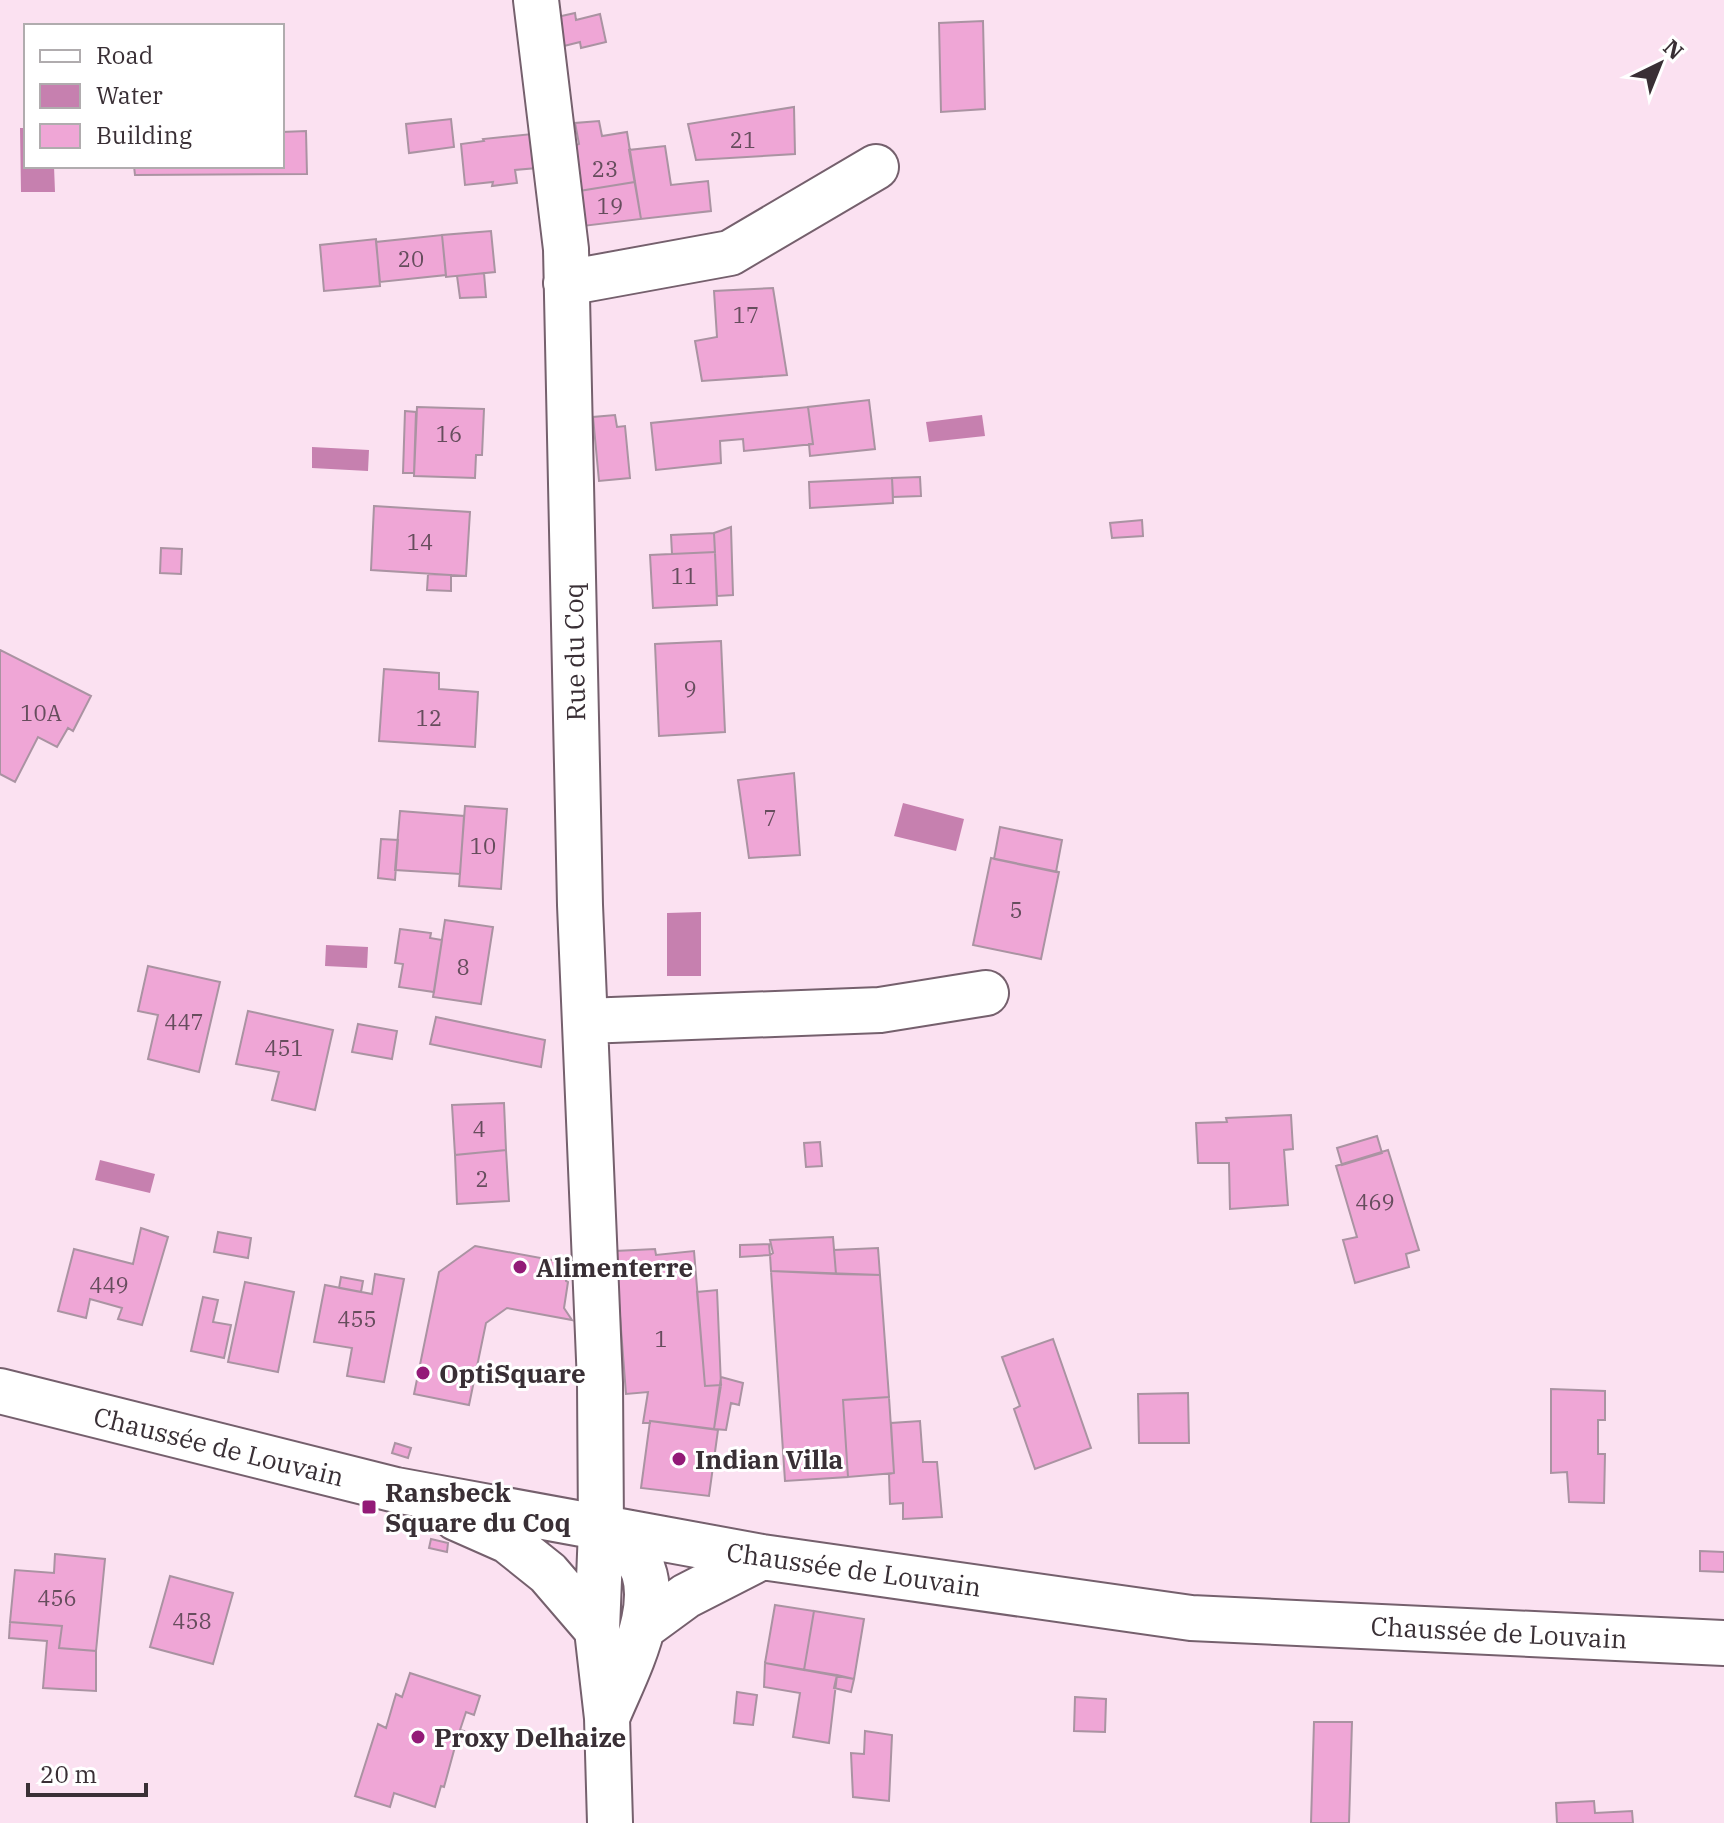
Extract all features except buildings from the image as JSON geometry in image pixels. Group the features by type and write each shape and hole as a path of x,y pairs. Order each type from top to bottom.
{"street":[{"name":"Rue du Coq","path":"536,0 566,249 580,905 600,1383 601,1529 597,1630 607,1718 610,1823"},
{"path":"566,283 730,253 876,167"},
{"path":"585,1021 880,1010 986,993"},
{"name":"Chaussée de Louvain","path":"0,1391 396,1490 762,1557 1191,1618 1724,1643"},
{"path":"396,1490 508,1541 548,1573 597,1630"},
{"path":"601,1529 634,1553 646,1587 645,1626 607,1718"},
{"path":"645,1626 686,1596 762,1557"}],"water":[{"path":"20,128 24,128 24,168 54,168 55,192 21,192"},
{"path":"982,415 985,436 929,442 926,422"},
{"path":"312,447 369,450 368,471 312,468"},
{"path":"903,803 964,819 956,851 894,836"},
{"path":"701,912 701,976 667,976 667,913"},
{"path":"326,945 368,947 367,968 325,966"},
{"path":"100,1160 155,1174 150,1193 95,1180"}],"place":[{"name":"Alimenterre","path":"520,1267"},
{"name":"OptiSquare","path":"423,1373"},
{"name":"Indian Villa","path":"679,1459"},
{"name":"Ransbeck Square du Coq","path":"369,1507"},
{"name":"Proxy Delhaize","path":"418,1737"}]}
